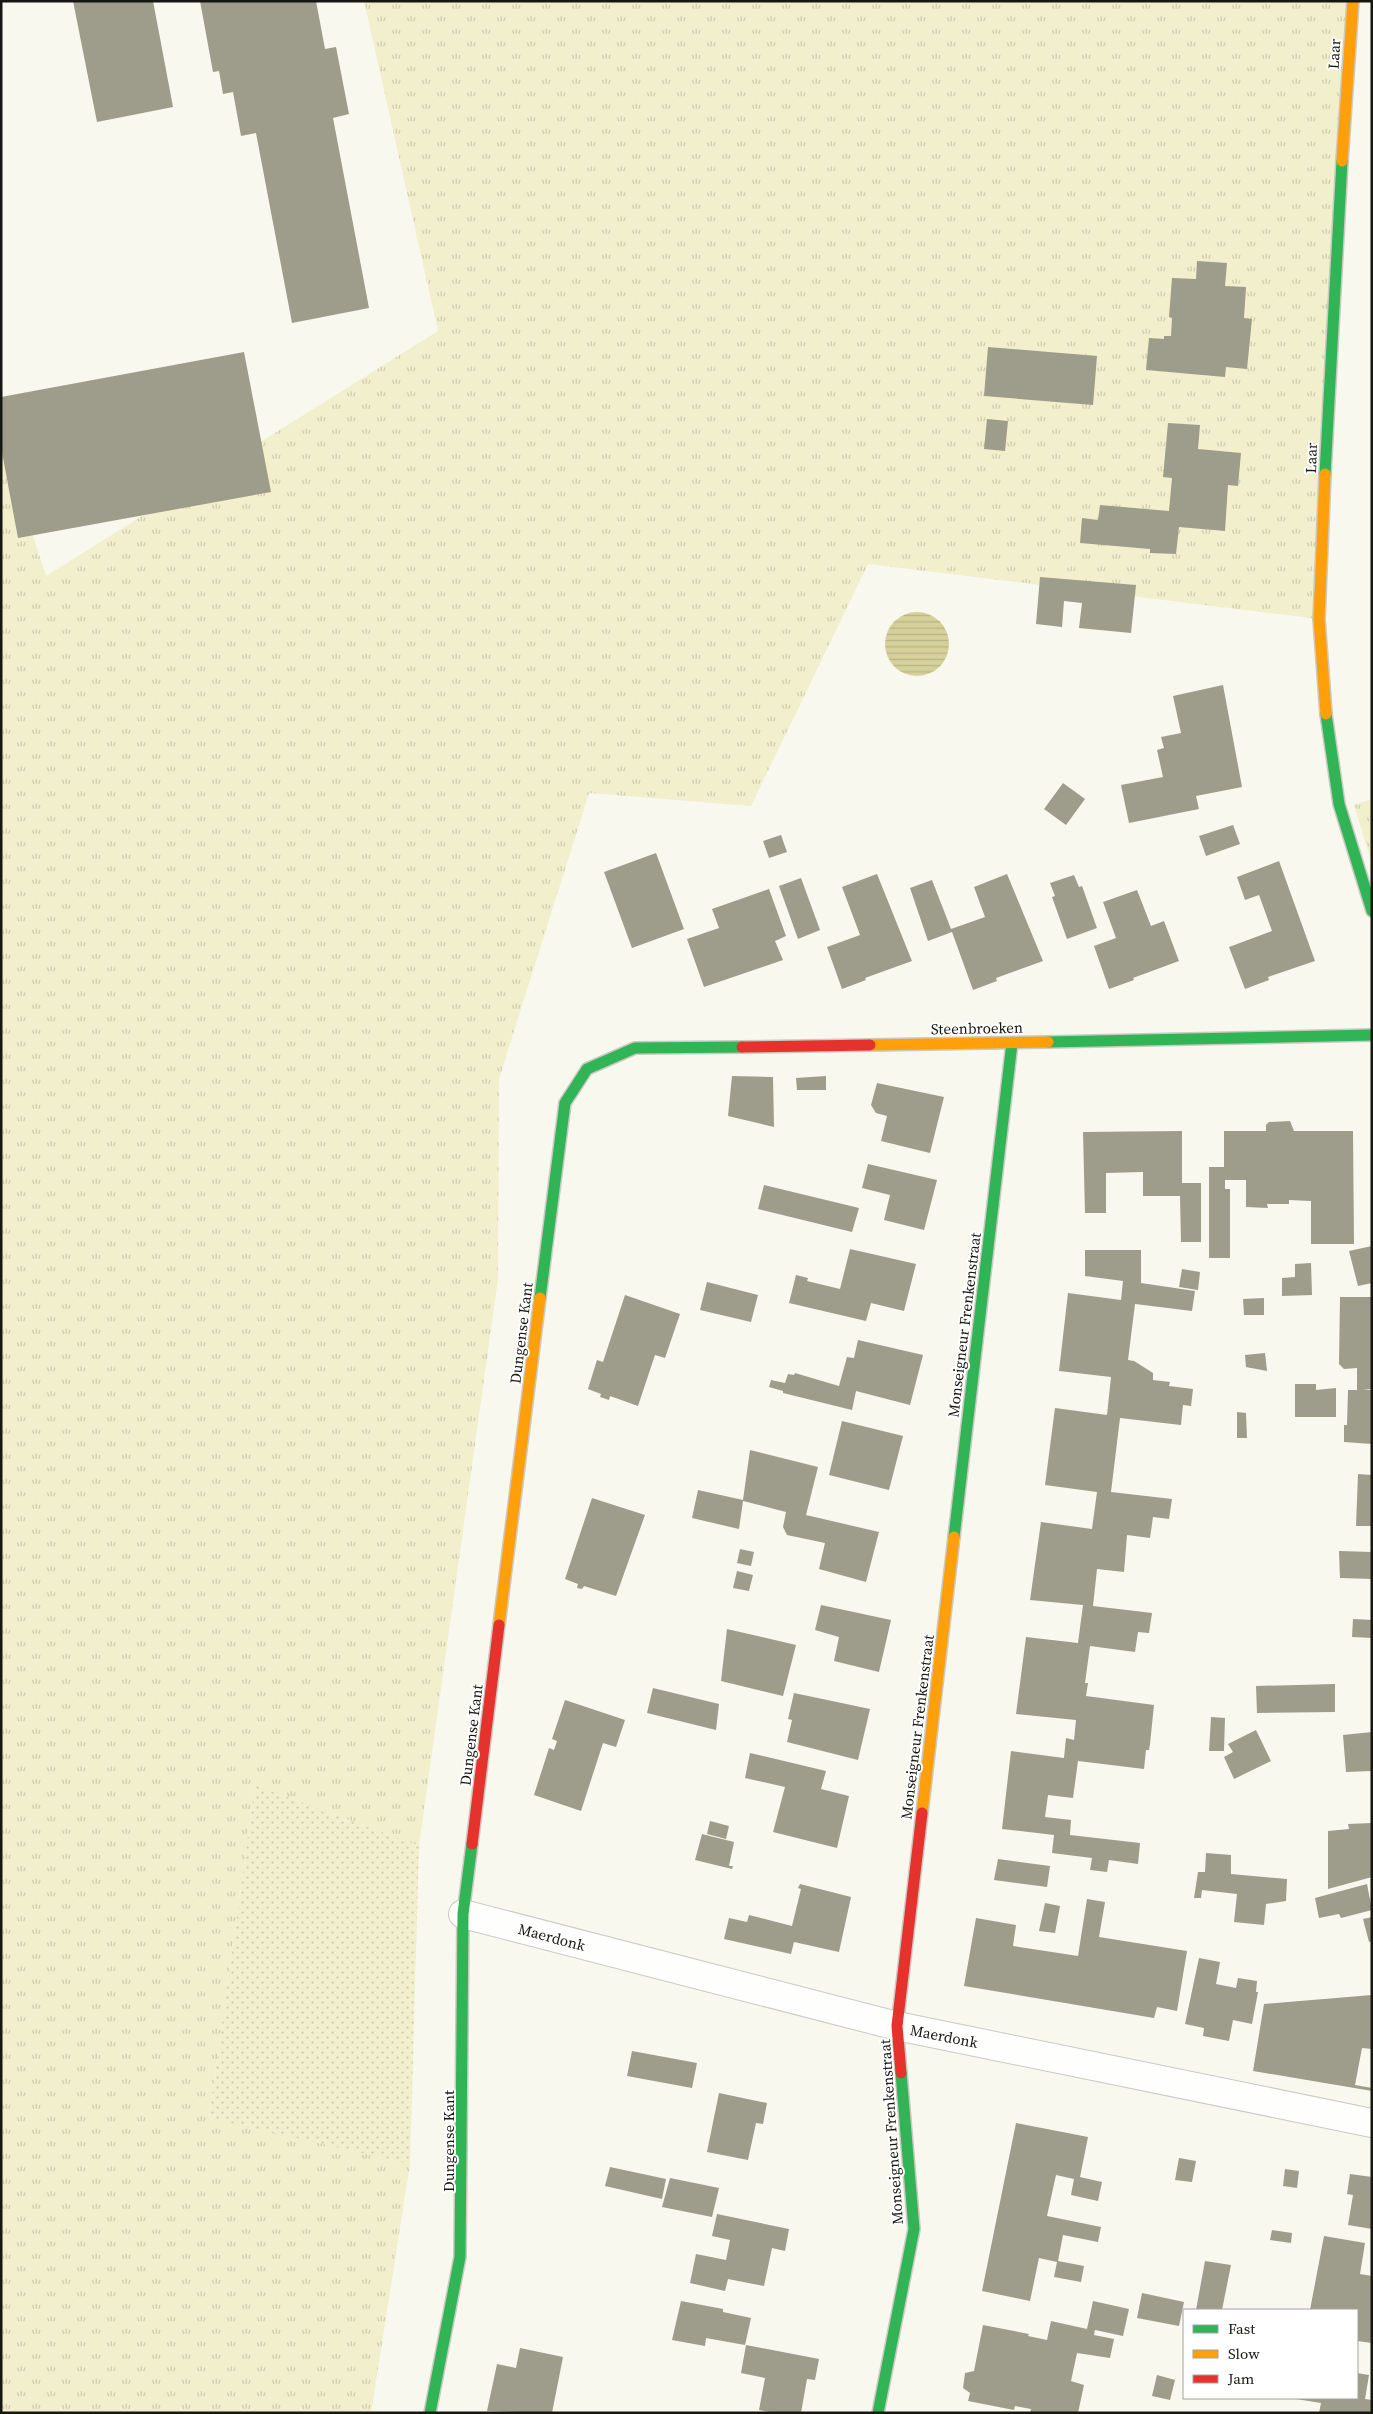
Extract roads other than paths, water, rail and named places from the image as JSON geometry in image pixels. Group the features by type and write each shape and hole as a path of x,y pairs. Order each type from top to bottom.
{"street":[{"name":"Laar","path":"1353,1 1336,238 1320,619 1327,730 1339,804 1372,911"},
{"name":"Steenbroeken","path":"587,1069 635,1048 1012,1043 1372,1035"},
{"name":"Monseigneur Frenkenstraat","path":"878,2413 914,2229 897,2026 1012,1043"},
{"name":"Dungense Kant","path":"430,2413 460,2257 463,1914 565,1103 587,1069"},
{"name":"Maerdonk","path":"463,1914 897,2026 1372,2123"}]}
